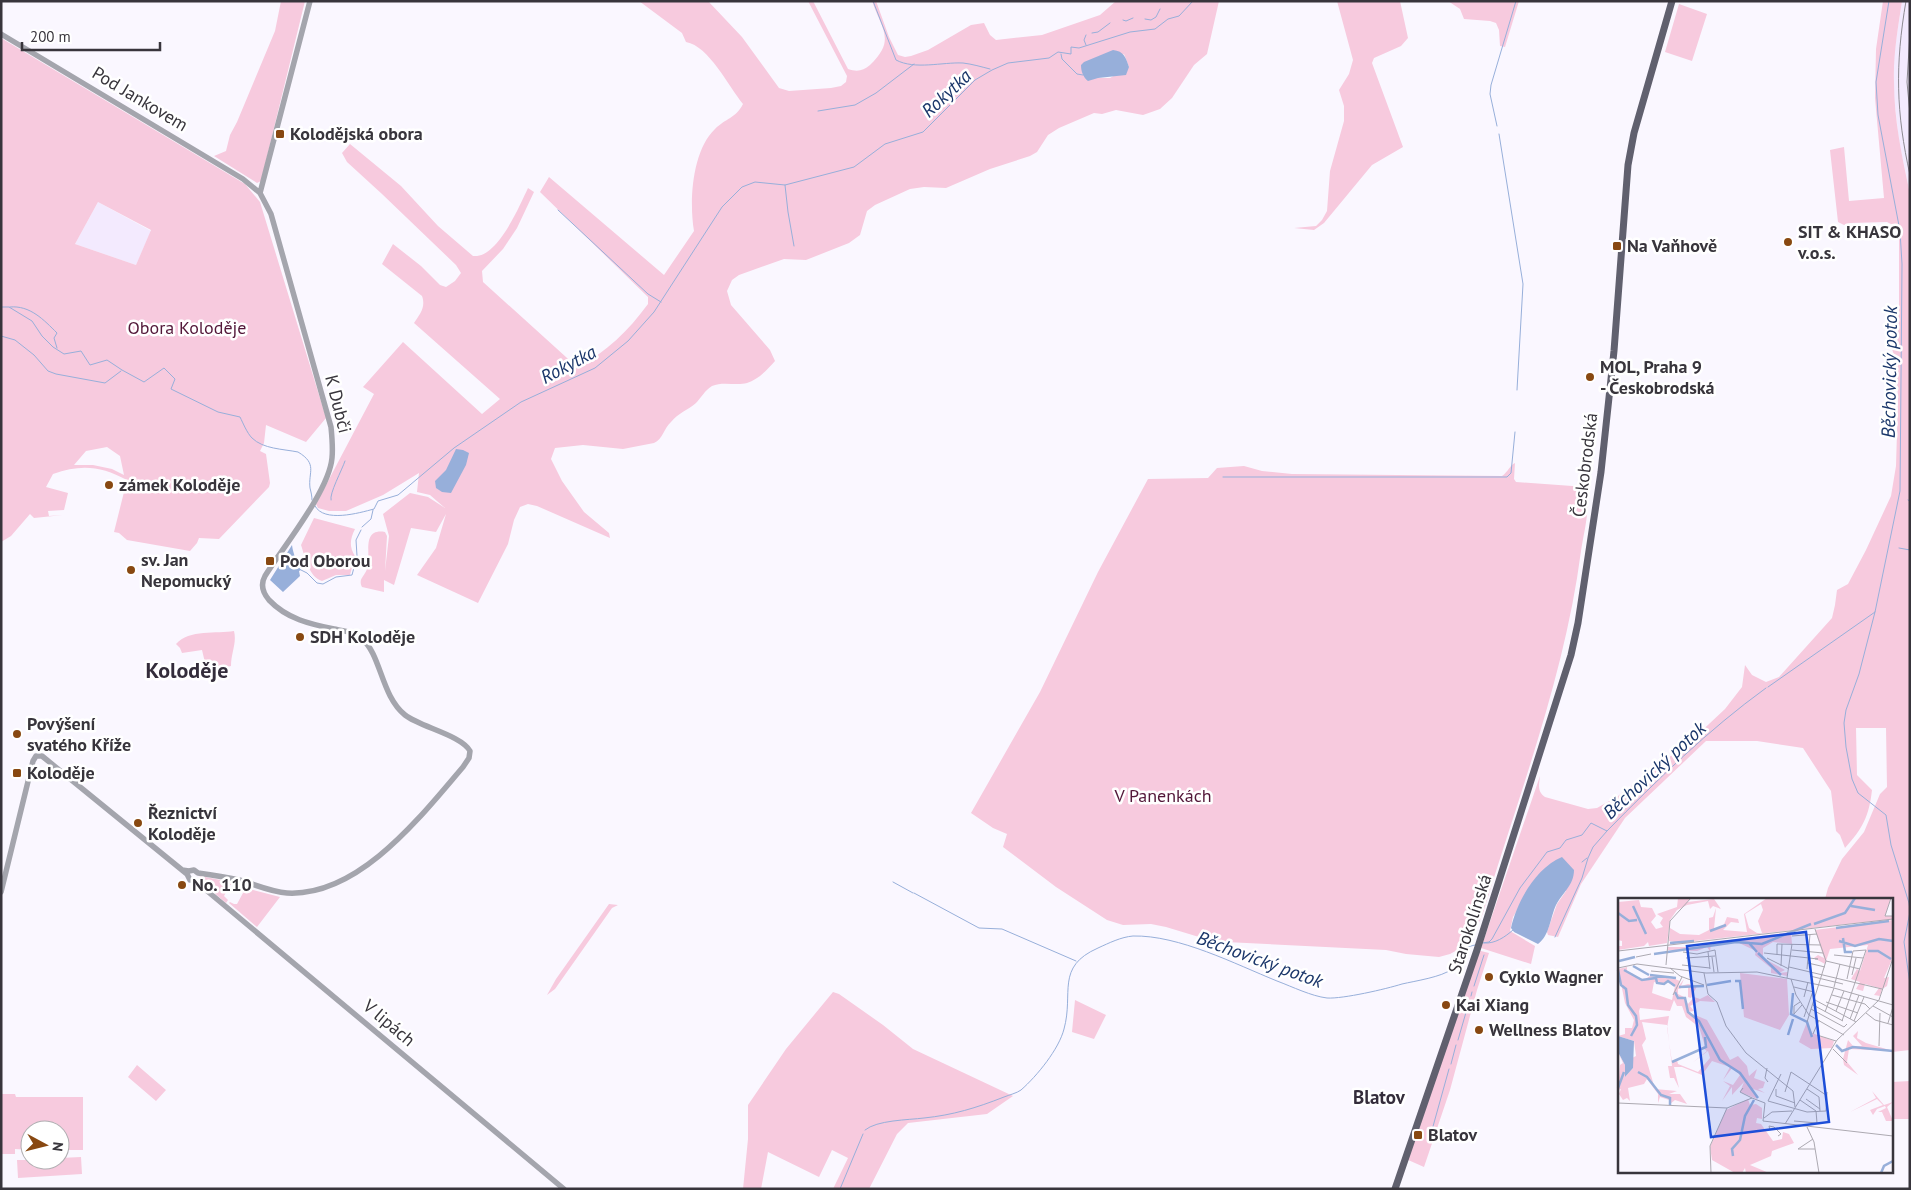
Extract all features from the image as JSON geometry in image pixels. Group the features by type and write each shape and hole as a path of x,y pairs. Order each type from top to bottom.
{"main road":[{"name":"Českobrodská","path":"1514,840 1561,688 1578,623 1601,472 1614,351 1628,165 1634,133 1672,1"},
{"name":"Starokolínská","path":"1395,1189 1514,840"}],"street":[{"path":"260,193 310,1"},
{"name":"Pod Jankovem","path":"1,34 243,179 260,193"},
{"name":"K Dubči","path":"198,873 238,880 286,893 301,893 338,882 372,860 413,825 466,762 470,752 468,747 457,740 404,714 392,699 372,652 363,640 348,632 282,613 266,596 262,584 265,576 317,498 327,478 332,460 331,427 271,214 260,193"},
{"path":"1,892 30,772 34,759 37,756 43,757 188,873 190,880 198,878 198,873 194,870 188,873"},
{"name":"V lipách","path":"194,880 564,1189"}],"shaded area":[{"path":"1902,1 1910,1 1910,194 1899,141 1894,97 1894,55"},
{"path":"98,202 151,231 136,265 75,244"}],"green space":[{"path":"281,1 305,1 261,181 257,183 214,156 226,151 230,135 275,31"},
{"path":"639,1 708,1 742,37 779,88 789,91 831,88 841,86 846,82 847,76 808,1 813,1 848,69 857,71 870,65 883,49 885,41 883,27 872,1 876,1 889,37 898,55 905,57 928,50 971,25 984,23 990,35 996,40 1042,35 1100,15 1116,1 1219,1 1207,54 1194,65 1172,98 1160,109 1143,115 1116,110 1102,114 1094,113 1059,128 1048,135 1037,152 1030,156 990,169 946,188 924,187 910,189 875,205 867,211 860,235 849,243 806,260 784,259 739,275 732,280 727,291 731,305 770,350 775,361 766,371 747,383 712,386 696,403 674,419 654,443 623,449 583,445 555,448 551,459 562,481 584,512 609,533 610,538 537,506 528,504 520,507 514,520 508,544 478,603 417,575 436,548 446,514 436,532 411,528 394,585 384,580 384,592 362,587 361,580 368,564 368,544 372,534 377,532 385,532 387,536 385,571 389,536 383,514 410,493 428,497 445,508 430,495 417,492 419,473 383,495 346,511 329,511 318,508 316,504 374,394 363,387 403,342 482,414 500,399 414,323 423,307 422,296 382,264 393,244 421,266 440,285 446,287 455,281 461,273 456,265 347,162 342,153 350,144 401,186 438,226 473,256 482,255 499,241 513,219 528,188 534,192 517,228 503,249 482,271 483,282 577,367 598,355 625,332 648,304 648,297 540,192 549,177 664,275 694,231 692,191 701,150 707,138 715,129 734,116 743,104 718,68 702,51 686,42 682,33","holes":["1124,54 1129,67 1110,78 1098,78"]},
{"path":"1337,1 1400,1 1408,38 1401,46 1374,58 1372,63 1403,147 1372,165 1324,223 1314,230 1294,228 1316,226 1327,211 1330,171 1344,121 1344,106 1339,90 1349,74 1353,60"},
{"path":"1448,1 1519,1 1505,47 1500,46 1499,30 1496,23 1464,19 1460,9"},
{"path":"1883,1 1902,1 1895,52 1894,96 1899,138 1910,194 1910,1050 1894,1052 1894,898 1825,898 1842,859 1864,832 1880,794 1887,787 1886,728 1856,728 1857,775 1872,790 1864,821 1845,848 1840,835 1836,831 1831,791 1803,748 1757,741 1706,741 1625,818 1581,884 1558,937 1548,935 1547,932 1557,904 1566,891 1537,877 1513,917 1510,931 1535,946 1531,964 1481,948 1540,776 1540,790 1545,797 1588,809 1597,808 1618,796 1693,739 1725,709 1742,687 1745,665 1752,675 1766,682 1779,677 1832,618 1837,590 1848,584 1891,496 1896,466 1898,399 1896,361 1889,340 1890,332 1897,319 1899,309 1899,239 1893,225 1887,222 1850,223 1844,225 1838,222 1830,150 1844,147 1849,201 1884,198 1875,98 1876,49"},
{"path":"1679,4 1707,14 1692,61 1665,52"},
{"name":"Obora Koloděje","path":"1,38 245,184 260,202 326,418 306,442 266,425 264,443 260,451 266,454 269,487 219,539 199,538 190,551 127,540 119,533 114,532 127,480 100,469 91,468 73,469 53,474 46,487 68,493 64,510 48,511 49,516 63,515 34,518 30,514 11,536 1,542","holes":["98,202 151,230 136,265 75,244","107,447 120,456 124,475 112,469 93,465 74,465 86,451"]},
{"name":"V Panenkách","path":"1515,463 1514,479 1516,482 1586,487 1588,503 1574,597 1540,734 1483,913 1468,944 1450,954 1439,957 1386,950 1226,942 1151,924 1123,925 1107,920 1056,887 1003,847 1007,834 993,828 971,813 1040,692 1098,572 1148,479 1208,478 1217,468 1244,466 1262,471 1292,474 1502,476"},
{"path":"314,518 355,529 351,543 355,556 350,575 336,575 322,581 311,571 301,545"},
{"path":"234,631 235,640 231,666 207,671 202,650 182,653 176,644 188,636 196,634"},
{"path":"200,876 231,882 230,884 280,897 257,927 229,903 237,904 243,893 242,890 230,885 224,896 228,900 226,903 198,879"},
{"path":"609,904 618,905 612,908 555,989 547,995 556,979"},
{"path":"1477,950 1489,953 1450,1090 1424,1167 1406,1159"},
{"path":"833,992 839,994 883,1025 913,1049 1013,1096 987,1114 908,1123 897,1134 869,1189 833,1189 848,1158 832,1150 819,1177 768,1152 761,1189 743,1189 748,1139 748,1105 786,1049"},
{"path":"1075,1000 1106,1015 1094,1039 1072,1032"},
{"path":"137,1065 166,1090 156,1101 128,1077"},
{"path":"1910,1081 1910,1119 1894,1119 1894,1082"},
{"path":"1,1094 15,1094 16,1097 83,1097 83,1150 70,1150 70,1120 20,1120 20,1149 15,1149 15,1154 1,1154"},
{"path":"81,1157 82,1174 18,1178 17,1160 20,1160 20,1170 70,1170 70,1158"}],"water":[{"path":"1113,50 1122,53 1126,58 1129,67 1126,75 1088,81 1083,74 1081,65"},
{"path":"456,449 469,453 466,465 451,493 442,492 436,488 435,481 446,470"},
{"path":"292,545 294,555 301,570 299,571 300,576 283,592 270,580"},
{"path":"1562,857 1574,870 1574,875 1556,905 1545,936 1538,944 1514,932 1511,928 1518,907 1529,886 1544,869"}],"waterway":[{"path":"873,1 896,60 912,65 963,63 990,69"},
{"name":"Rokytka","path":"315,506 326,514 334,515 351,514 374,509 378,501 398,495 454,448 521,402 595,368 628,341 654,312 722,207 742,187 755,182 785,185 854,167 885,144 923,132 975,80 992,70 1008,63 1049,58 1058,52 1071,54 1071,47 1079,48 1130,32 1155,29 1168,19 1179,16 1193,1"},
{"path":"1497,126 1490,94 1491,85 1516,1"},
{"name":"Běchovický potok","path":"1768,687 1875,612 1900,491 1902,264 1900,231 1878,115 1876,82 1889,1"},
{"path":"1145,19 1151,20 1156,17 1160,9"},
{"path":"1123,20 1126,21 1133,18"},
{"path":"1092,33 1098,32 1110,23"},
{"path":"1086,35 1084,40 1086,45"},
{"path":"1061,54 1062,59 1077,74 1083,75"},
{"path":"818,111 855,105 876,93 914,64"},
{"path":"1499,134 1523,284 1517,390"},
{"path":"785,185 794,246"},
{"path":"558,210 648,294 661,302"},
{"name":"Rokytka","path":"1,307 9,307 32,321 42,336 53,347 64,354 81,351 90,365 107,360 144,382 164,368 175,379 171,389 218,412 240,417 250,436 257,442 274,448 298,452 304,456 311,468 310,488 312,500"},
{"path":"10,307 24,308 42,319 57,333 54,338 57,348"},
{"path":"1,336 15,340 34,355 48,371 56,374 105,383 121,371"},
{"path":"1223,477 1507,477 1511,473 1515,432"},
{"path":"331,500 334,487 345,461"},
{"path":"362,527 371,519 373,510"},
{"path":"301,570 317,583 323,584 336,577 352,575 357,556 356,540 361,530"},
{"path":"1899,548 1910,550"},
{"path":"1875,612 1859,674 1846,710 1844,723 1846,747 1852,779 1858,793 1886,815 1891,845 1910,910"},
{"name":"Běchovický potok","path":"1482,943 1489,942 1492,939 1520,888 1547,852 1560,848 1566,840 1582,835 1591,823 1607,831 1684,756 1766,688"},
{"path":"1555,937 1582,878 1593,847 1607,831"},
{"path":"1582,862 1587,858"},
{"path":"893,882 913,893"},
{"path":"914,893 979,928 1002,929 1076,961"},
{"path":"1910,912 1904,942 1910,984"},
{"path":"1484,943 1496,941 1513,930"},
{"name":"Běchovický potok","path":"865,1130 885,1122 945,1115 994,1101 1021,1090 1047,1062 1061,1037 1067,1016 1071,972 1076,964 1085,955 1120,939 1133,936 1151,937 1188,945 1302,991 1327,998 1364,993 1448,972 1454,967 1467,947 1475,945"},
{"path":"1474,986 1484,955"},
{"path":"1471,996 1472,992"},
{"path":"1458,1040 1469,1002"},
{"path":"1451,1064 1456,1045"},
{"path":"1432,1130 1449,1069"},
{"name":"Běchovický potok","path":"840,1189 863,1134"}],"railway":[{"path":"1906,1 1900,46 1899,89 1902,131 1910,175"},
{"path":"1910,33 1907,82 1910,114"}],"place":[{"name":"Kolodějská obora","path":"280,134"},
{"name":"SIT & KHASO v.o.s.","path":"1788,242"},
{"name":"Na Vaňhově","path":"1617,246"},
{"name":"MOL, Praha 9 - Českobrodská","path":"1590,377"},
{"name":"zámek Koloděje","path":"109,485"},
{"name":"Pod Oborou","path":"270,561"},
{"name":"sv. Jan Nepomucký","path":"131,570"},
{"name":"SDH Koloděje","path":"300,637"},
{"name":"Povýšení svatého Kříže","path":"17,734"},
{"name":"Koloděje","path":"17,773"},
{"name":"Řeznictví Koloděje","path":"138,823"},
{"name":"No. 110","path":"182,885"},
{"name":"Cyklo Wagner","path":"1489,977"},
{"name":"Kai Xiang","path":"1446,1005"},
{"name":"Wellness Blatov","path":"1479,1030"},
{"name":"Blatov","path":"1418,1135"}],"district":[{"name":"Koloděje","path":"187,670"},
{"name":"Blatov","path":"1379,1097"}]}
